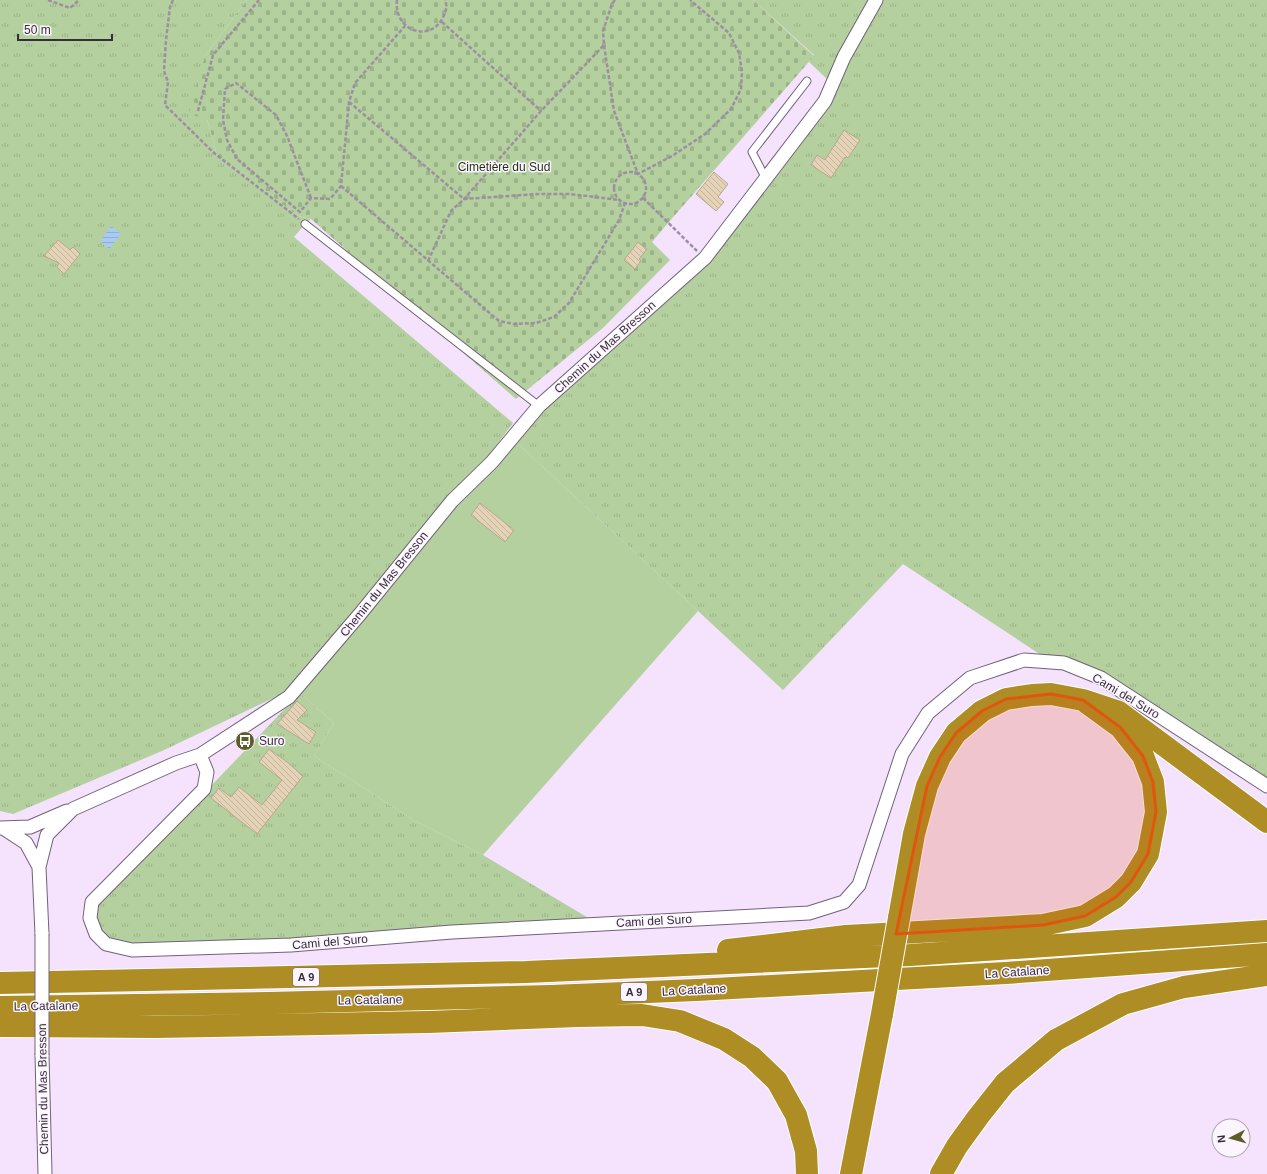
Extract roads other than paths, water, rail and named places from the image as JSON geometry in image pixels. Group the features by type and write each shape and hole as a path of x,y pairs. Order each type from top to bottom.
{"highway":[{"path":"851,1174 882,1014 914,834 927,786 940,757 956,733 982,711 1006,700 1032,695 1052,694 1083,700 1119,712 1267,822"},
{"path":"612,969 655,953 728,950 846,936 1043,925 1085,916 1116,897 1131,882 1148,854 1156,812 1153,782 1143,756 1120,727 1083,700"},
{"name":"La Catalane","path":"0,983 502,973 612,969 910,955 1267,931"},
{"name":"La Catalane","path":"0,1007 268,1003 558,996 1006,973 1267,954"},
{"path":"941,1174 965,1134 1005,1083 1056,1040 1123,1004 1184,987 1267,975"},
{"path":"0,1026 163,1027 422,1022 642,1015 680,1021 724,1039 752,1057 777,1081 796,1116 806,1151 808,1174"}],"street":[{"name":"Chemin du Mas Bresson","path":"45,1174 42,1055 42,934 39,867 47,835 73,809 176,763 200,755 289,697 360,614 452,501 492,462 539,406 705,258 825,101 844,57 876,0"},
{"name":"Cami del Suro","path":"200,755 207,772 204,789 92,902 90,918 96,934 106,944 132,950 290,946 452,932 802,914 816,911 844,902 859,885 902,754 928,713 970,678 1024,660 1064,663 1101,678 1267,786"},
{"path":"1,828 30,827 73,809"},
{"path":"1,828 26,843 39,867"}],"lane":[{"path":"766,179 752,152 807,81"},
{"path":"305,224 539,406"}],"water":[{"path":"111,226 121,234 109,249 100,241"}],"place":[{"name":"Suro","path":"245,741"}],"park label":[{"name":"Cimetière du Sud","path":"504,167"}]}
